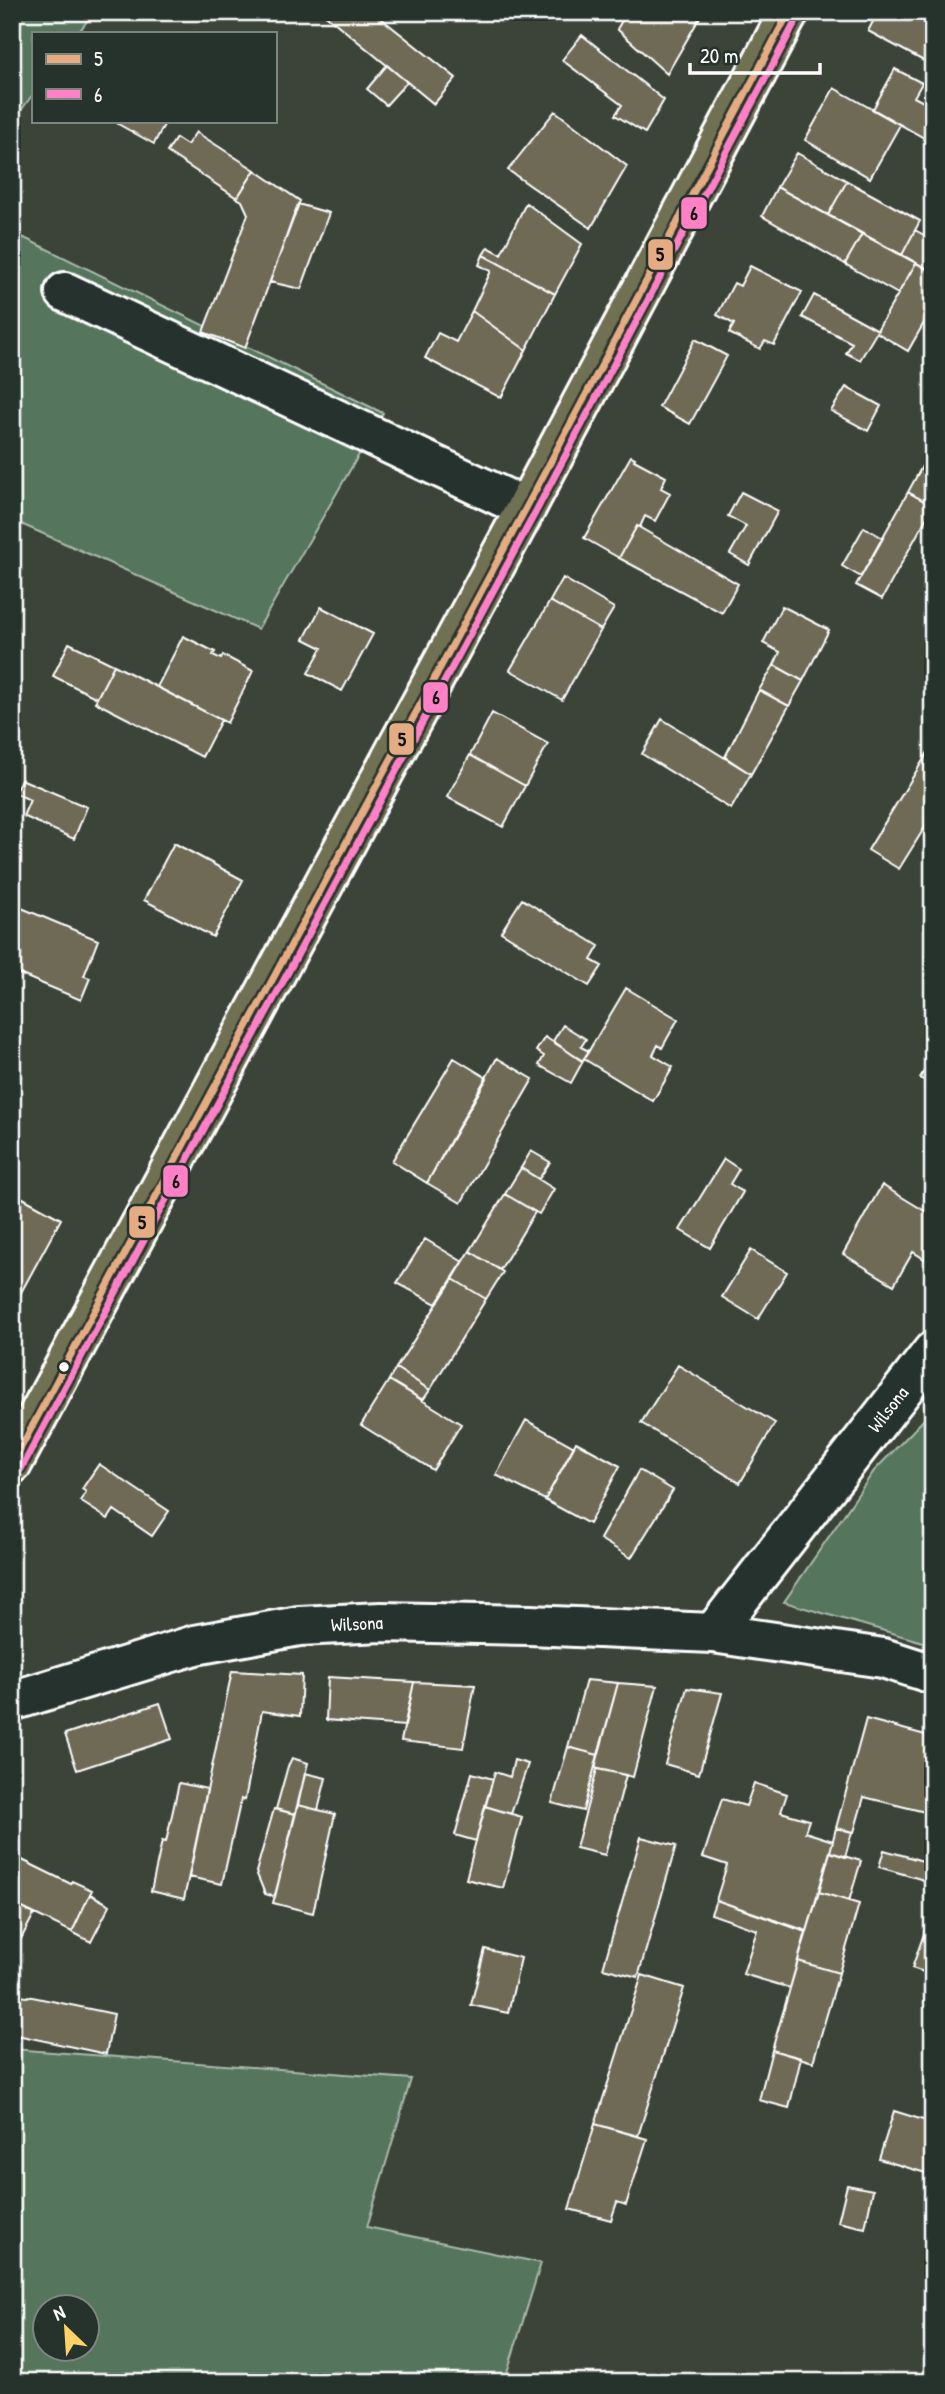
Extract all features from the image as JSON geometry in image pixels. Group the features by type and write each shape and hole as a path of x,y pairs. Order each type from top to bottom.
{"main road":[{"path":"12,1464 526,508 789,12"}],"street":[{"path":"65,292 526,508"},
{"name":"Wilsona","path":"713,1633 933,1351"},
{"name":"Wilsona","path":"12,1701 195,1645 299,1626 381,1622 713,1633 883,1658 933,1674"}],"green space":[{"path":"12,12 94,12 79,32 32,32 32,95 12,123"},
{"path":"12,232 383,413 258,629 12,520"},
{"path":"933,1410 933,1645 784,1602 874,1471"},
{"path":"12,2049 411,2079 367,2227 541,2263 504,2382 12,2382"}],"building":[{"path":"322,12 373,12 456,78 434,104"},
{"path":"627,12 703,12 667,74 617,29"},
{"path":"878,12 933,13 933,66 868,31"},
{"path":"582,35 664,100 645,133 615,115 622,105 562,60"},
{"path":"387,65 407,82 386,105 367,89"},
{"path":"895,69 922,83 914,97 933,107 933,143 873,109"},
{"path":"834,88 900,125 870,178 805,140"},
{"path":"555,111 627,166 591,228 508,170"},
{"path":"119,122 165,122 154,144 118,124"},
{"path":"196,132 255,170 237,198 167,152 176,138 187,145"},
{"path":"797,153 847,181 828,215 777,187"},
{"path":"255,170 300,201 245,348 203,332 248,214 242,201 237,198"},
{"path":"847,181 920,221 902,255 828,215"},
{"path":"777,187 862,234 845,264 762,216"},
{"path":"526,203 582,244 555,294 483,255 488,247 501,254"},
{"path":"298,204 329,213 301,289 270,282"},
{"path":"915,230 933,240 933,272 902,255"},
{"path":"862,234 916,263 898,294 845,264"},
{"path":"483,255 555,294 526,350 472,311 491,271 479,265"},
{"path":"916,263 933,272 933,307 908,351 876,332"},
{"path":"750,266 802,292 774,345 765,341 760,349 729,333 734,324 717,315 734,283 740,286"},
{"path":"814,295 878,330 860,360 846,353 852,343 802,317"},
{"path":"472,311 526,350 501,398 425,358 438,333 456,342"},
{"path":"695,339 727,356 690,424 659,407"},
{"path":"846,387 881,406 868,431 831,411"},
{"path":"631,456 666,477 661,488 670,493 655,521 645,516 640,527 637,526 619,558 584,538"},
{"path":"933,458 933,506 908,492 926,459 930,462"},
{"path":"741,492 778,511 749,565 730,554 746,526 728,516"},
{"path":"908,492 933,506 882,599 856,585"},
{"path":"637,526 738,584 722,613 619,558"},
{"path":"864,527 883,538 861,577 842,566"},
{"path":"563,578 614,608 601,630 550,601"},
{"path":"550,601 601,630 562,700 510,670"},
{"path":"782,606 829,630 803,681 774,665 780,652 763,643"},
{"path":"321,607 373,634 342,691 308,673 322,648 304,639"},
{"path":"183,636 215,652 213,655 221,659 223,655 253,671 227,723 157,687"},
{"path":"69,643 114,665 97,698 53,676"},
{"path":"114,665 221,720 202,757 95,702"},
{"path":"774,665 803,681 789,706 759,690"},
{"path":"759,690 789,706 751,774 725,757"},
{"path":"492,713 548,744 525,786 470,755"},
{"path":"662,719 751,774 731,809 642,754"},
{"path":"933,744 933,814 899,869 868,850"},
{"path":"470,755 525,786 503,827 447,797"},
{"path":"21,779 87,807 74,839 23,816 30,800 15,793"},
{"path":"174,843 243,880 213,937 144,900"},
{"path":"522,899 599,946 591,960 602,966 589,986 501,932"},
{"path":"12,904 98,940 84,976 90,978 81,1000 12,971"},
{"path":"626,988 678,1019 662,1048 658,1045 653,1055 673,1067 653,1101 584,1059"},
{"path":"563,1025 586,1039 581,1047 589,1051 582,1061 553,1041"},
{"path":"545,1037 583,1061 571,1083 539,1065 544,1056 536,1051"},
{"path":"933,1056 933,1086 920,1078"},
{"path":"454,1058 487,1078 427,1183 392,1161"},
{"path":"497,1058 533,1079 461,1203 427,1183"},
{"path":"531,1151 550,1162 539,1179 521,1168"},
{"path":"724,1159 739,1169 730,1184 743,1192 710,1248 680,1230"},
{"path":"521,1168 554,1189 539,1214 505,1194"},
{"path":"882,1185 933,1216 933,1248 926,1260 913,1252 894,1285 843,1254"},
{"path":"12,1192 61,1219 18,1298 12,1295"},
{"path":"505,1194 535,1212 500,1270 470,1251"},
{"path":"425,1239 463,1262 436,1304 397,1283"},
{"path":"751,1250 787,1272 758,1319 722,1297"},
{"path":"470,1251 503,1272 486,1299 453,1279"},
{"path":"453,1279 486,1299 430,1390 396,1368"},
{"path":"678,1365 775,1423 740,1483 641,1423"},
{"path":"396,1368 430,1390 423,1400 389,1380"},
{"path":"389,1380 461,1424 433,1470 361,1425"},
{"path":"526,1420 574,1447 545,1500 496,1475"},
{"path":"576,1442 620,1466 589,1524 545,1500"},
{"path":"99,1464 169,1511 152,1536 114,1510 108,1519 80,1501 86,1492 82,1489"},
{"path":"639,1470 673,1490 631,1558 600,1539"},
{"path":"232,1671 302,1675 300,1716 262,1711 245,1800 241,1799 222,1884 189,1877"},
{"path":"328,1677 414,1682 405,1726 326,1720"},
{"path":"586,1680 618,1683 598,1755 568,1747"},
{"path":"414,1682 475,1685 463,1748 401,1741"},
{"path":"618,1683 657,1686 633,1777 595,1768"},
{"path":"687,1688 722,1693 699,1774 665,1764"},
{"path":"160,1703 172,1739 77,1770 65,1734"},
{"path":"866,1719 933,1737 933,1814 864,1797 854,1832 836,1828"},
{"path":"568,1747 598,1755 583,1811 552,1803"},
{"path":"292,1758 308,1763 295,1814 276,1809"},
{"path":"514,1760 528,1764 511,1814 485,1806 495,1772 510,1777"},
{"path":"597,1769 626,1775 605,1855 576,1848"},
{"path":"305,1773 326,1778 318,1810 298,1805"},
{"path":"472,1773 493,1779 476,1841 455,1835"},
{"path":"179,1783 207,1789 184,1899 151,1891 162,1841 166,1842"},
{"path":"754,1783 787,1794 781,1812 809,1820 805,1832 833,1841 807,1931 716,1900 727,1865 703,1857 722,1799 746,1806"},
{"path":"298,1805 335,1814 313,1913 273,1903"},
{"path":"485,1806 522,1817 503,1888 466,1879"},
{"path":"274,1809 295,1814 275,1897 265,1894 256,1872"},
{"path":"836,1828 852,1832 845,1857 830,1852"},
{"path":"641,1837 676,1846 638,1977 603,1968"},
{"path":"884,1850 930,1863 924,1880 879,1867"},
{"path":"830,1852 861,1861 849,1901 819,1892"},
{"path":"12,1855 71,1884 72,1881 92,1890 72,1932 12,1903"},
{"path":"819,1892 859,1904 839,1973 798,1961"},
{"path":"90,1894 110,1905 91,1942 72,1932"},
{"path":"716,1900 806,1932 790,1988 743,1974 757,1930 711,1914"},
{"path":"12,1903 34,1914 21,1939 12,1934"},
{"path":"933,1908 933,1975 912,1968"},
{"path":"485,1949 521,1958 508,2013 471,2005"},
{"path":"798,1961 839,1973 813,2062 772,2050"},
{"path":"642,1975 684,1988 638,2136 595,2124"},
{"path":"12,1995 114,2014 106,2054 12,2034"},
{"path":"772,2050 801,2058 789,2108 759,2100"},
{"path":"894,2111 933,2123 933,2163 929,2174 879,2159"},
{"path":"595,2124 647,2139 626,2205 617,2202 611,2220 569,2209"},
{"path":"847,2185 873,2190 865,2228 838,2222"}],"transit line":[{"name":"5","path":"12,1464 526,508 789,12"},
{"name":"6","path":"21,1469 535,513 798,17"}]}
